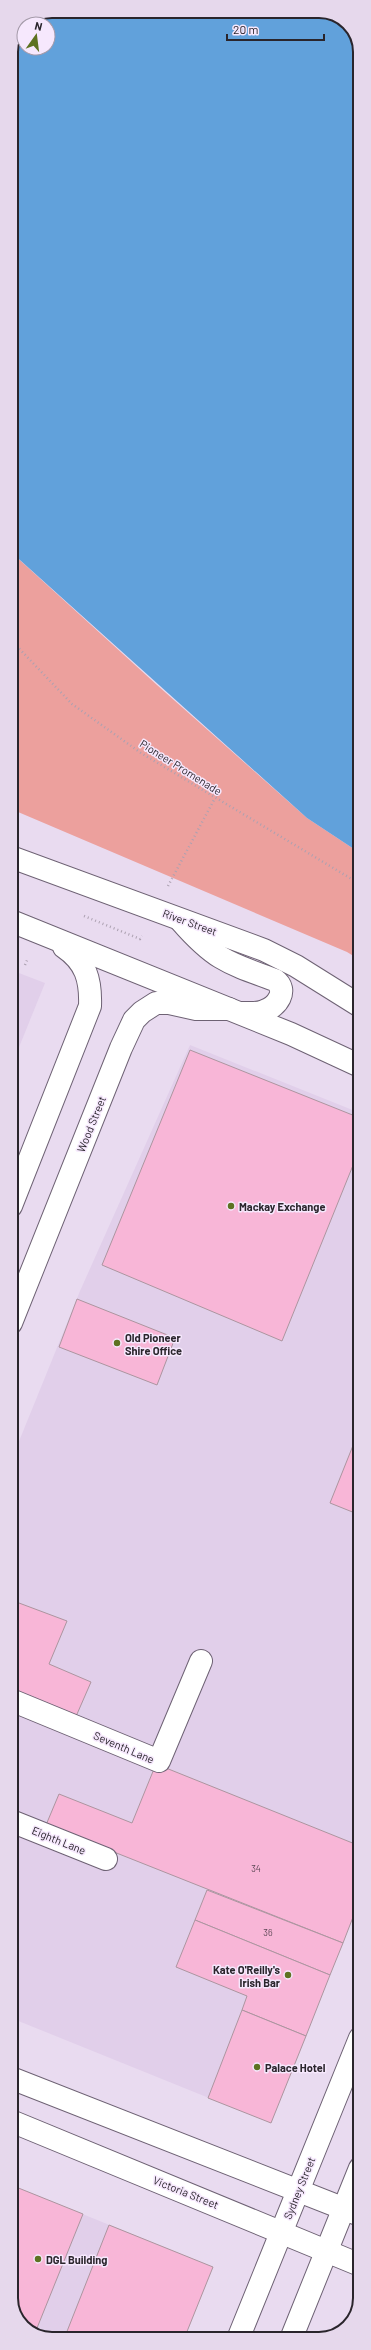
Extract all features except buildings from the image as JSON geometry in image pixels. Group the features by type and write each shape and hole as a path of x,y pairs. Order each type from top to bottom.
{"street":[{"name":"River Street","path":"18,860 281,957 353,1002"},
{"name":"Wood Street","path":"18,1289 134,1020 151,1005 164,1002 196,1009 233,1010 258,1013 272,1007 280,997 281,988 279,984 219,957 203,945 179,918"},
{"path":"18,924 233,1010 316,1045 353,1063"},
{"path":"18,1188 90,1006 90,984 82,962 69,950 45,935"},
{"name":"Seventh Lane","path":"18,1703 159,1761 201,1661"},
{"name":"Eighth Lane","path":"18,1824 106,1859"},
{"name":"Sydney Street","path":"241,2332 353,2056"},
{"path":"18,2081 352,2211 326,2251 294,2332"},
{"name":"Victoria Street","path":"18,2124 353,2262"}],"path":[{"name":"Pioneer Promenade","path":"18,648 72,704 141,753 353,880"},
{"path":"167,888 215,798"},
{"path":"82,915 140,939 143,935"},
{"path":"25,965 28,956"}],"shaded area":[{"path":"18,558 157,685 307,818 353,848 353,956 18,812"},
{"path":"18,973 45,983 18,1050"},
{"path":"190,1045 353,1110 353,1917 271,2123 18,2021 18,1444 80,1291"},
{"path":"18,2188 213,2267 187,2332 49,2332 37,2329 25,2319 21,2313 18,2303"}],"water":[{"path":"56,18 322,18 334,21 340,25 350,37 353,47 353,848 307,818 18,558 18,56 56,56"}],"place":[{"name":"Mackay Exchange","path":"231,1206"},
{"name":"Old Pioneer Shire Office","path":"117,1343"},
{"name":"Kate O'Reilly's Irish Bar","path":"288,1975"},
{"name":"Palace Hotel","path":"257,2067"},
{"name":"DGL Building","path":"38,2259"}]}
